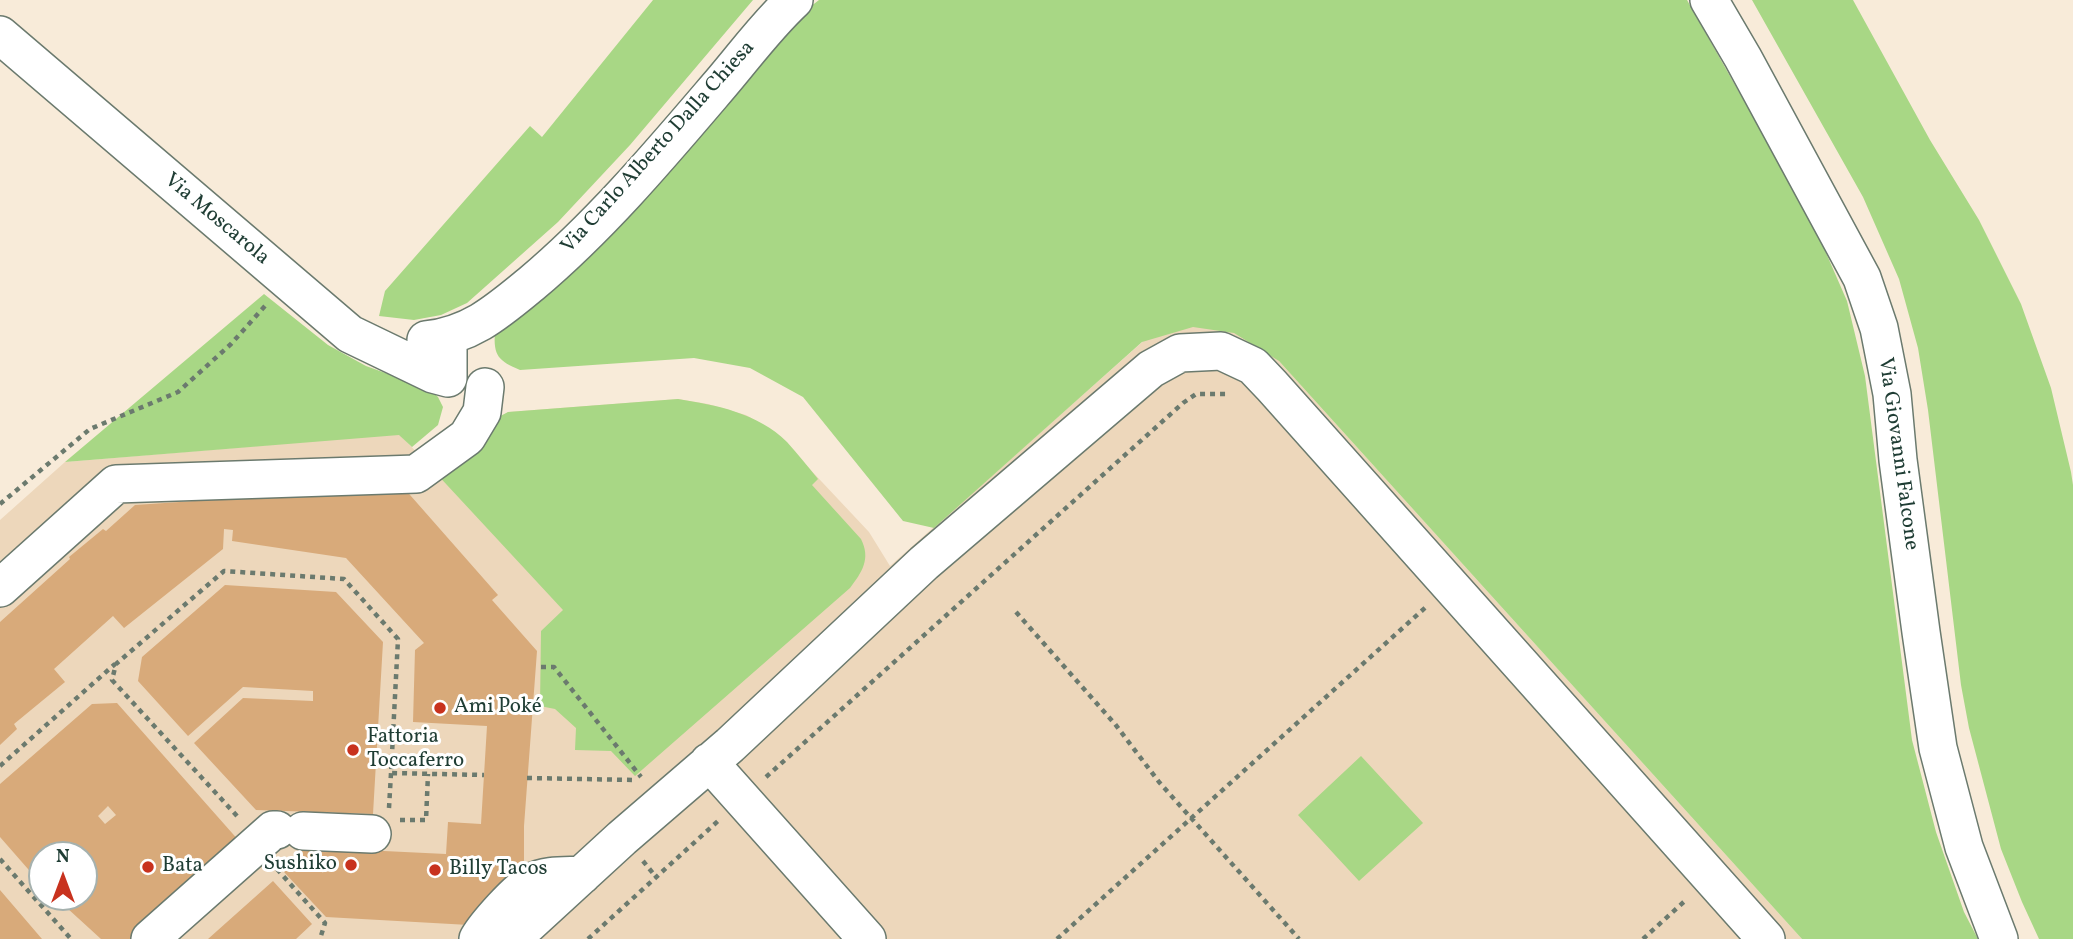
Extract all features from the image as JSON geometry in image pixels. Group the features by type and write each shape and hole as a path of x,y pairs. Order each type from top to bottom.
{"street":[{"name":"Via Carlo Alberto Dalla Chiesa","path":"350,334 389,341 450,338 491,317 571,250 666,147 770,22 794,0"},
{"name":"Via Giovanni Falcone","path":"1709,0 1750,70 1862,278 1878,328 1892,394 1938,748 1964,847 1999,939"},
{"name":"Via Moscarola","path":"0,36 350,334 433,374 448,378 450,338"},
{"path":"512,939 924,564 1151,369 1180,353 1221,351 1253,366 1766,939"},
{"path":"0,588 116,484 416,474 467,437 482,412 485,387"},
{"path":"709,762 867,939"},
{"path":"150,939 274,837 372,834"},
{"path":"478,939 487,924 532,882 582,875"}],"path":[{"path":"0,504 90,429 178,392 231,344 288,281"},
{"path":"587,939 1183,403 1196,394 1236,395"},
{"path":"0,766 224,571 344,579 398,639 389,820 426,820 428,774"},
{"path":"1057,939 1450,585"},
{"path":"1016,612 1107,714 1159,782 1299,939"},
{"path":"116,664 112,680 274,837 325,923 320,939"},
{"path":"527,778 644,780 554,667 541,667"},
{"path":"391,773 484,775"},
{"path":"637,855 656,877"},
{"path":"0,859 71,939"},
{"path":"1643,939 1711,878"}],"shaded area":[{"path":"1210,282 1802,939 0,939 0,520 65,462 399,434 434,470 508,412 678,399 746,415 775,432 869,532 890,566"}],"green space":[{"path":"653,0 753,0 630,145 558,222 467,303 441,315 414,320 379,316 385,291 530,126 542,137"},
{"path":"819,0 1687,0 1813,223 1847,301 1865,376 1912,740 1936,832 1964,912 1978,939 1802,939 1279,361 1234,333 1193,327 1142,342 934,528 903,521 803,397 750,368 694,358 520,370 502,360 496,352 495,332 658,182 810,7"},
{"path":"1752,0 1853,0 1930,140 1979,220 2021,304 2051,388 2073,485 2073,939 2039,939 2001,849 1969,728 1961,685 1928,410 1918,348 1899,279 1863,197"},
{"path":"264,294 328,345 366,366 430,389 443,407 438,425 412,447 399,435 65,462"},
{"path":"678,399 736,412 776,432 818,479 812,485 861,539 865,559 850,588 635,776 611,751 575,750 576,728 555,709 540,706 541,631 563,610 434,471 491,421 508,412"},
{"path":"1361,756 1423,823 1359,881 1298,815"}],"building":[{"path":"403,487 498,595 492,600 537,651 524,826 524,881 469,925 326,917 284,872 301,857 301,847 446,854 448,822 481,824 487,726 413,722 415,650 424,643 346,558 232,541 233,530 224,529 223,549 124,628 113,616 54,669 65,682 14,724 17,729 0,745 0,622 70,559 69,557 103,529 106,531 135,505"},
{"path":"225,585 336,592 383,642 373,814 256,810 194,743 243,698 313,701 313,691 243,687 188,736 138,681 142,657"},
{"path":"117,703 240,842 131,939 101,939 70,911 98,911 98,841 28,841 28,869 0,837 0,784 92,704","holes":["108,806 116,815 105,824 98,816"]},
{"path":"273,881 312,924 296,939 208,939"},
{"path":"0,890 42,939 0,939"}],"place":[{"name":"Ami Poké","path":"440,708"},
{"name":"Fattoria Toccaferro","path":"353,750"},
{"name":"Sushiko","path":"351,865"},
{"name":"Bata","path":"148,867"},
{"name":"Billy Tacos","path":"435,870"}]}
